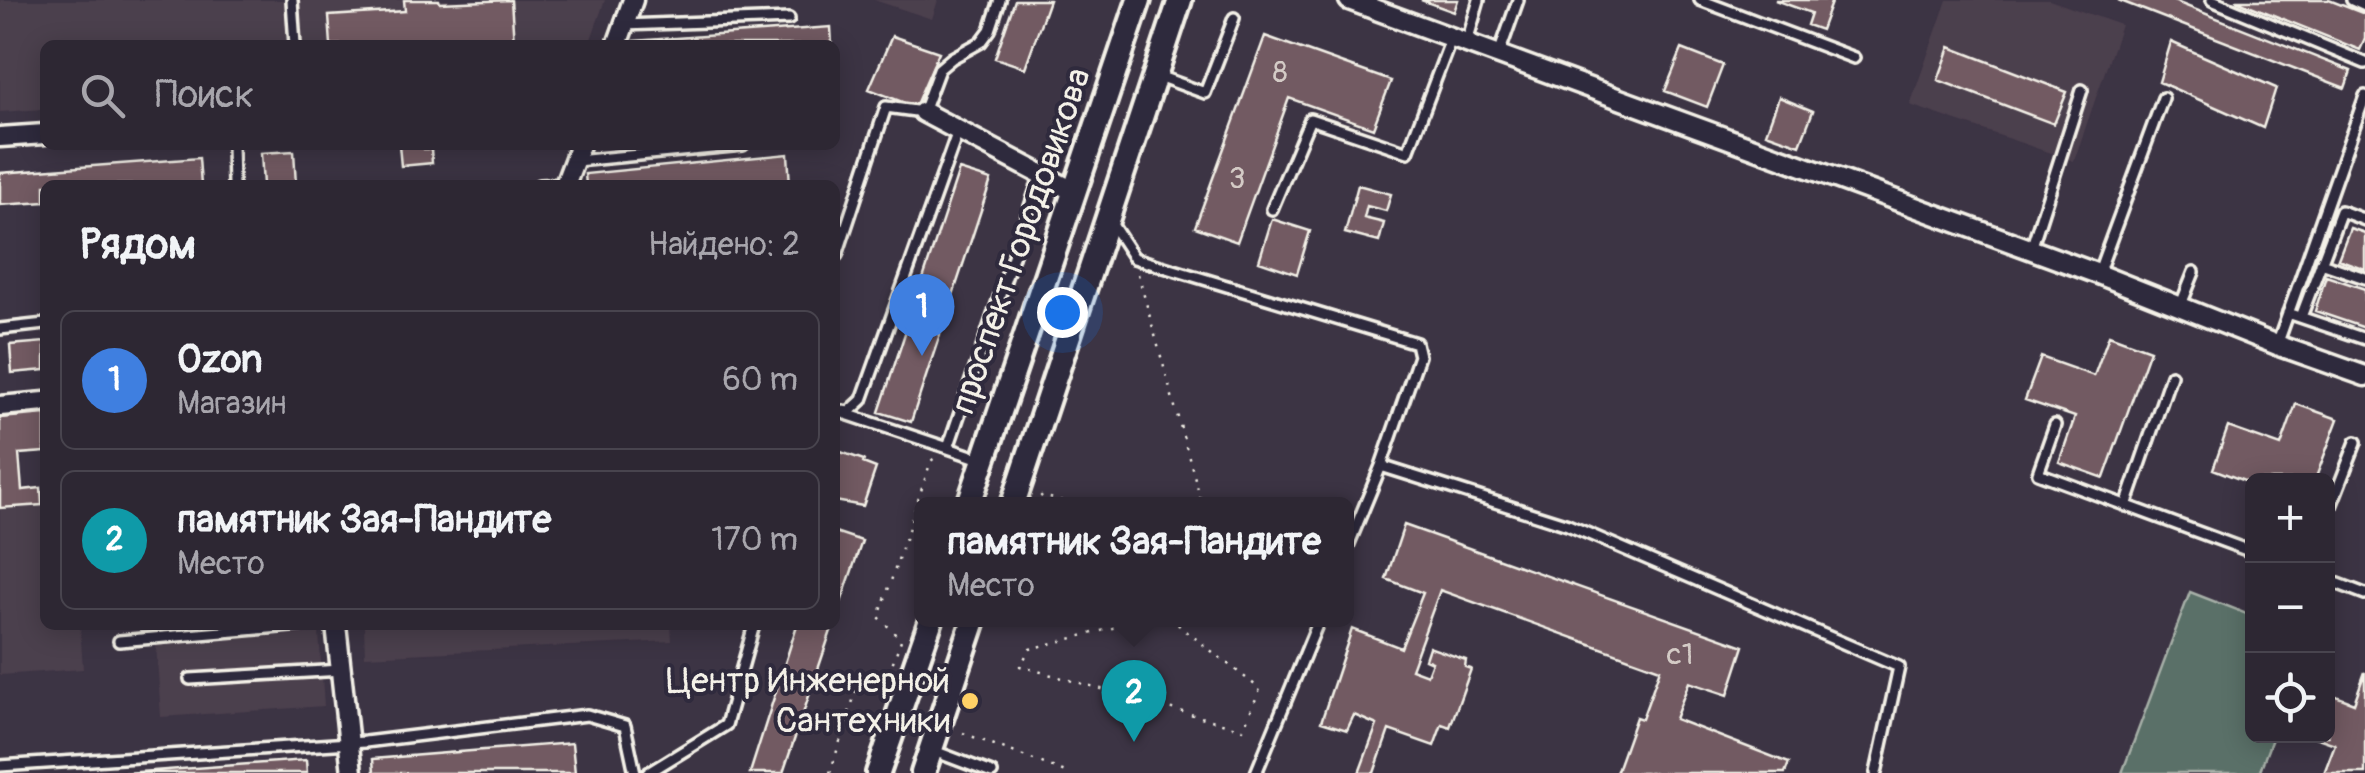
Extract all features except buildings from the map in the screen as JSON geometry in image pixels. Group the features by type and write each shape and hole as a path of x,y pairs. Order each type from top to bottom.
{"street":[{"path":"618,40 633,0"},
{"name":"проспект Городовикова","path":"971,497 1139,0"},
{"name":"проспект Городовикова","path":"1015,497 1180,0"},
{"path":"1349,0 2031,249 2365,376"},
{"path":"1118,64 1155,75"},
{"path":"923,112 1075,192"},
{"path":"0,138 40,134"},
{"path":"567,180 577,153"},
{"path":"0,406 40,402"},
{"path":"878,773 928,627"},
{"path":"923,773 972,627"},
{"path":"337,630 352,773"}],"lane":[{"path":"292,0 295,40"},
{"path":"840,243 886,107 923,112 939,69 981,42 990,30 1000,0"},
{"path":"1272,210 1310,120 1408,152 1480,0"},
{"path":"1498,56 1518,0"},
{"path":"1700,0 1854,58"},
{"path":"2212,0 2365,63"},
{"path":"2352,0 2365,6"},
{"path":"1155,75 1205,94 1234,18"},
{"path":"624,26 789,19"},
{"path":"2031,249 2082,90"},
{"path":"2276,345 2365,96"},
{"path":"2098,274 2163,98"},
{"path":"840,411 849,412 862,400 958,130"},
{"path":"232,150 233,180"},
{"path":"577,153 639,150"},
{"path":"948,448 1042,173"},
{"path":"2301,317 2341,210 2365,220"},
{"path":"1108,219 1134,258 1416,343 1419,356 1354,532"},
{"path":"2321,262 2365,278"},
{"path":"2180,307 2194,272"},
{"path":"2288,313 2365,339"},
{"path":"0,329 40,325"},
{"path":"2126,506 2171,375"},
{"path":"840,412 983,460"},
{"path":"2056,424 2038,473 2245,549"},
{"path":"2335,496 2356,442"},
{"path":"1381,466 1568,525 1899,667 1876,773"},
{"path":"2335,583 2365,594"},
{"path":"1256,773 1316,627"},
{"path":"119,641 246,630"},
{"path":"648,773 726,725 753,630"},
{"path":"190,678 342,670"},
{"path":"0,766 350,743 586,715 625,726 635,773"},
{"path":"930,750 992,773"}],"path":[{"path":"1134,258 1200,497"},
{"path":"919,497 931,461 948,448"},
{"path":"830,773 857,688 888,674 901,640 879,617 914,512"},
{"path":"1116,627 1030,648 1020,666 1244,729 1260,689 1181,627"},
{"path":"964,733 1068,773"}],"shaded area":[{"path":"0,0 605,0 591,40 40,40 40,109 0,112"},
{"path":"874,0 938,0 932,19"},
{"path":"1947,0 2049,0 2121,25 2074,161 1910,105"},
{"path":"40,499 40,630 80,630 83,669 0,675 0,502"},
{"path":"364,630 671,630 672,641 365,656"},
{"path":"319,633 324,706 161,717 156,644"}],"green space":[{"path":"2190,592 2245,613 2245,743 2270,743 2259,773 2122,773"}],"place":[{"name":"Ozon","path":"922,356"},
{"name":"Центр Инженерной Сантехники","path":"970,701"},
{"name":"памятник Зая-Пандите","path":"1134,742"}]}
